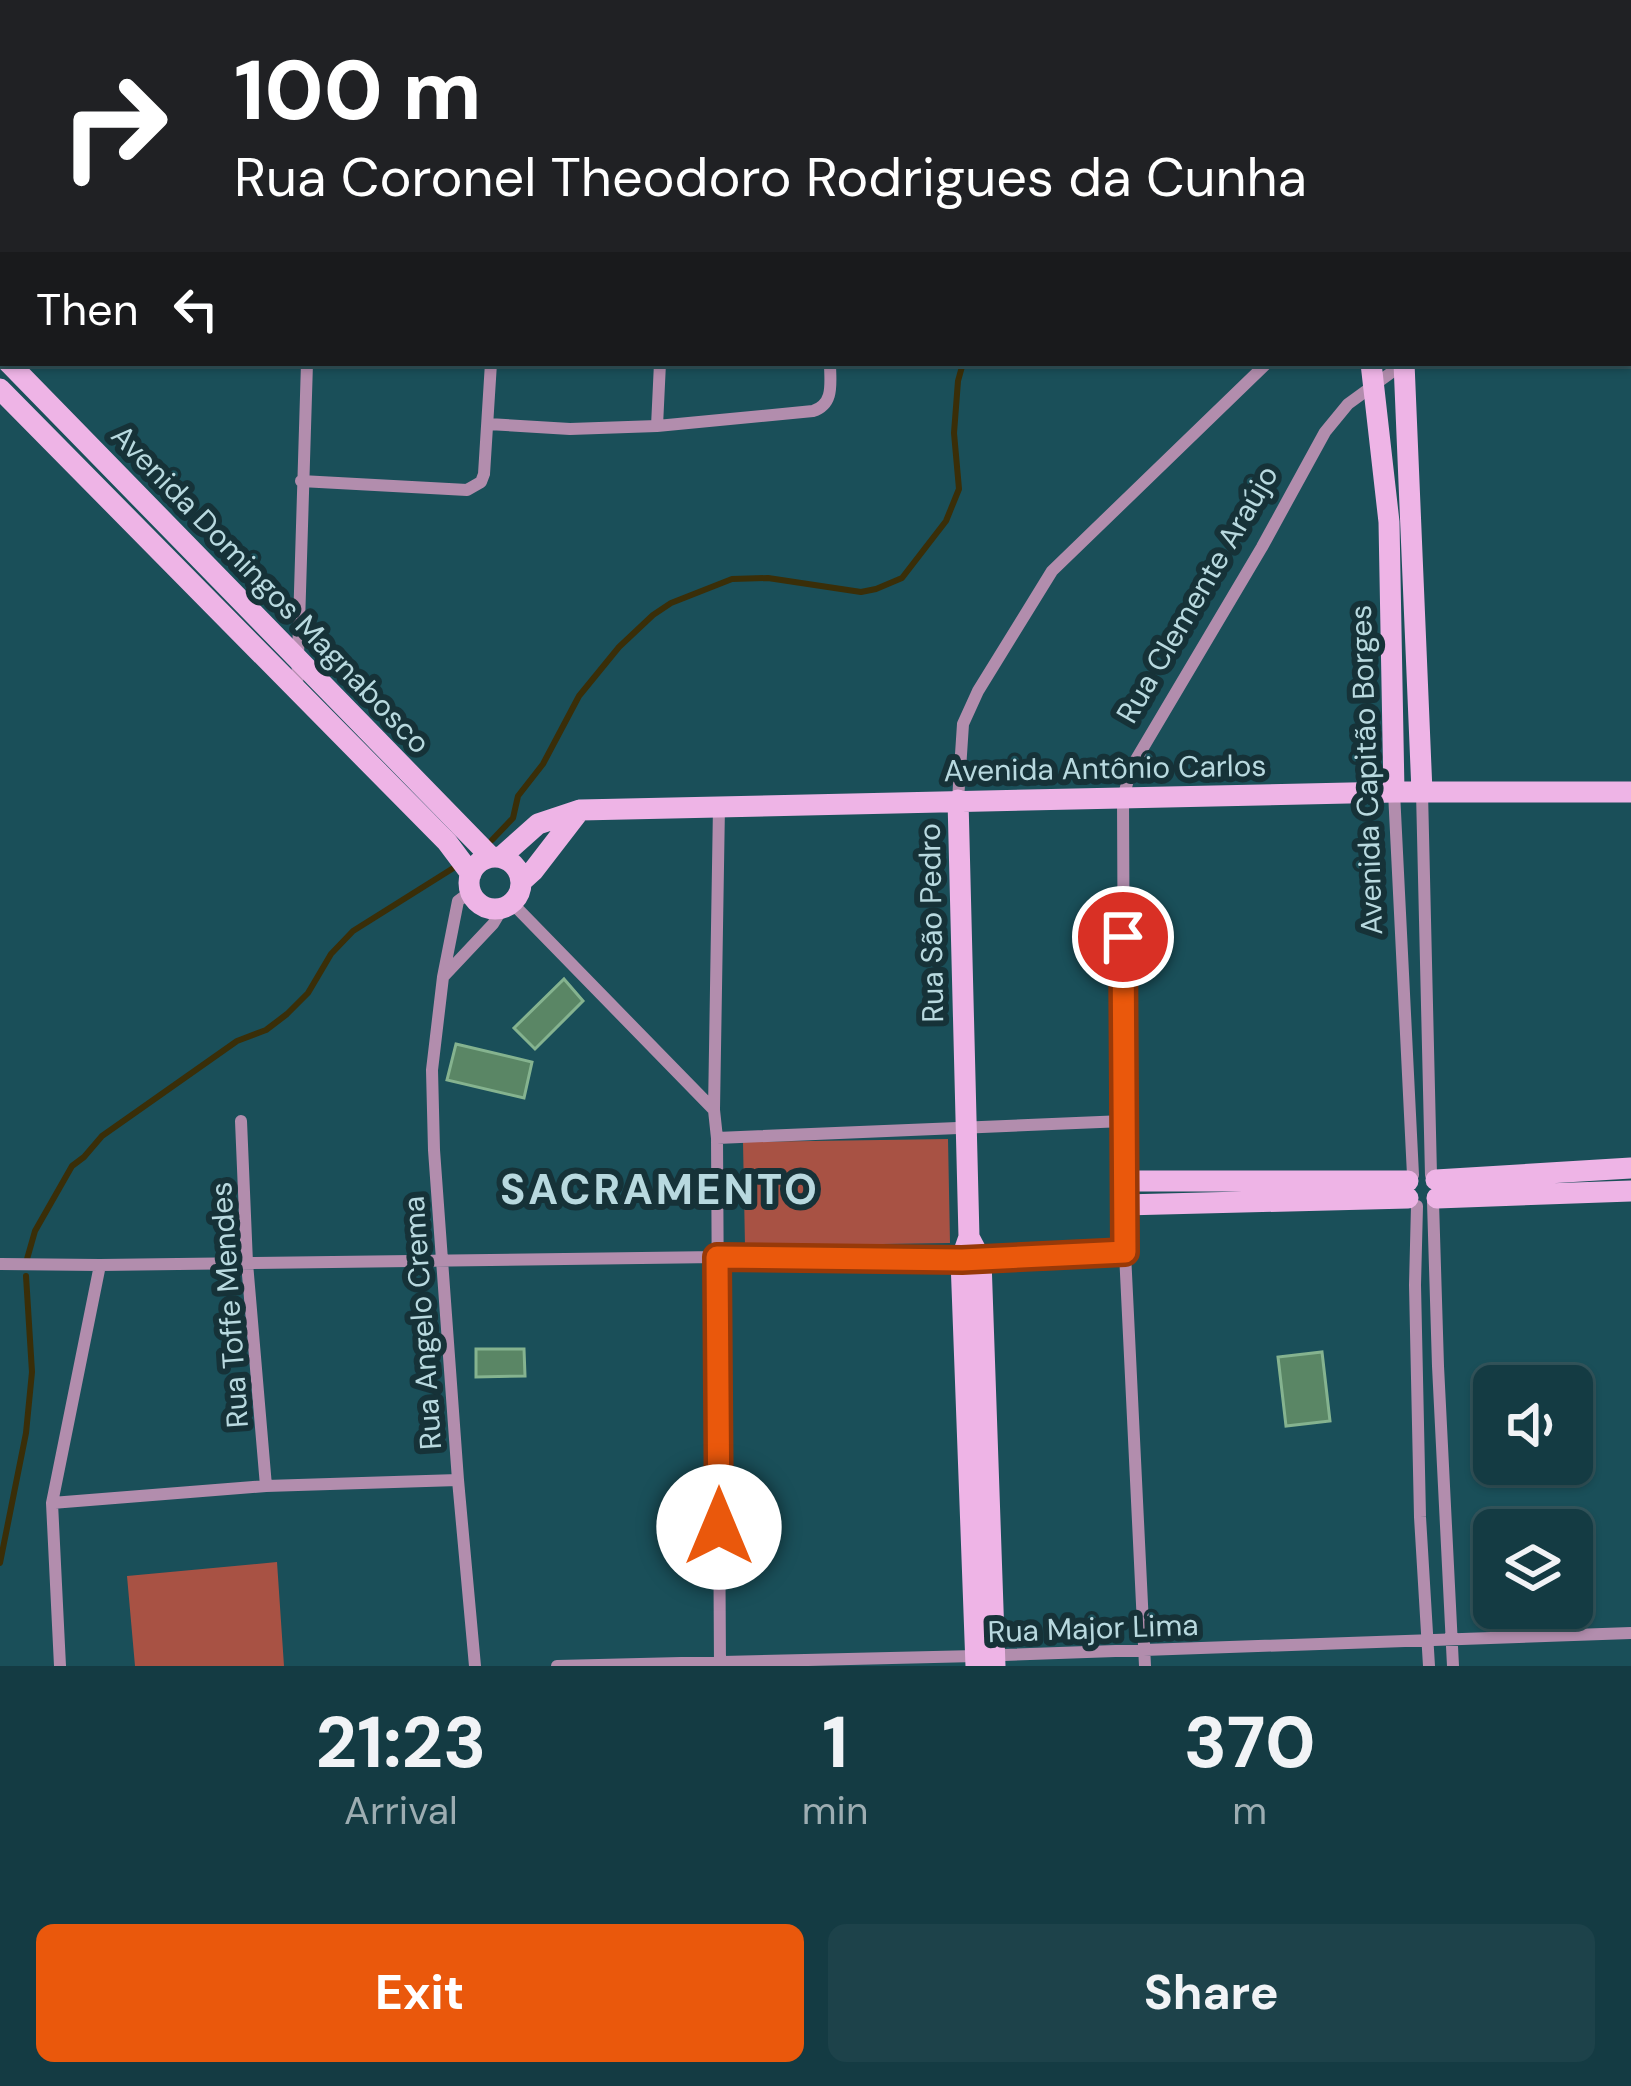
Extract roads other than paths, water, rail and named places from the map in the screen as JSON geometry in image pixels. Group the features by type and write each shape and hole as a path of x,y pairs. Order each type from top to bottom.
{"main road":[{"name":"Avenida Domingos Magnabosco","path":"12,366 496,857"},
{"path":"1404,366 1422,792"},
{"name":"Avenida Capitão Borges","path":"1373,374 1389,522 1394,792"},
{"path":"0,389 447,842 474,899 486,908 507,906 521,890 522,881 515,866 496,857 478,863 470,883"},
{"name":"Avenida Antônio Carlos","path":"496,857 538,824 580,810 1394,792 1631,793"},
{"name":"Rua São Pedro","path":"958,800 971,1260"},
{"path":"522,881 580,810"},
{"path":"1124,1205 1423,1189 1631,1168"},
{"path":"1123,1181 1631,1191"},
{"path":"971,1260 986,1661"}],"street":[{"path":"297,689 307,366"},
{"path":"301,482 467,490 481,482 491,366"},
{"path":"657,426 660,366"},
{"path":"488,424 570,429 657,426 819,410 830,399 830,366"},
{"name":"Rua São Pedro","path":"958,800 963,724 978,691 1052,571 1264,366"},
{"name":"Rua Clemente Araújo","path":"1145,1666 1123,1181 1123,799 1131,768 1325,432 1373,374"},
{"name":"Avenida Capitão Borges","path":"1394,792 1438,1366 1453,1666"},
{"path":"1422,792 1423,1189"},
{"path":"719,806 715,1110 720,1664"},
{"name":"Rua Angelo Crema","path":"470,883 458,901 432,1070 441,1259 475,1666"},
{"path":"443,977 507,906 715,1110"},
{"name":"Rua Toffe Mendes","path":"241,1120 247,1264 266,1486"},
{"path":"717,1138 1124,1121"},
{"name":"Avenida Capitão Borges","path":"1423,1189 1415,1285 1429,1666"},
{"path":"0,1264 717,1257 971,1260 1125,1252"},
{"path":"60,1666 52,1503 100,1265"},
{"path":"52,1503 266,1486 458,1480"},
{"name":"Rua Major Lima","path":"557,1666 986,1661 1145,1650 1631,1633"}],"waterway":[{"path":"492,840 513,818 518,796 543,764 579,696 619,647 671,603 732,579 768,578 861,592 902,578 946,521 959,489 954,433 962,366"},
{"path":"27,1259 35,1231 72,1166 102,1136 237,1041 266,1030 287,1014 353,931 455,867"},
{"path":"0,1563 26,1433 32,1372 26,1276"}],"district":[{"name":"SACRAMENTO","path":"660,1189"}]}
